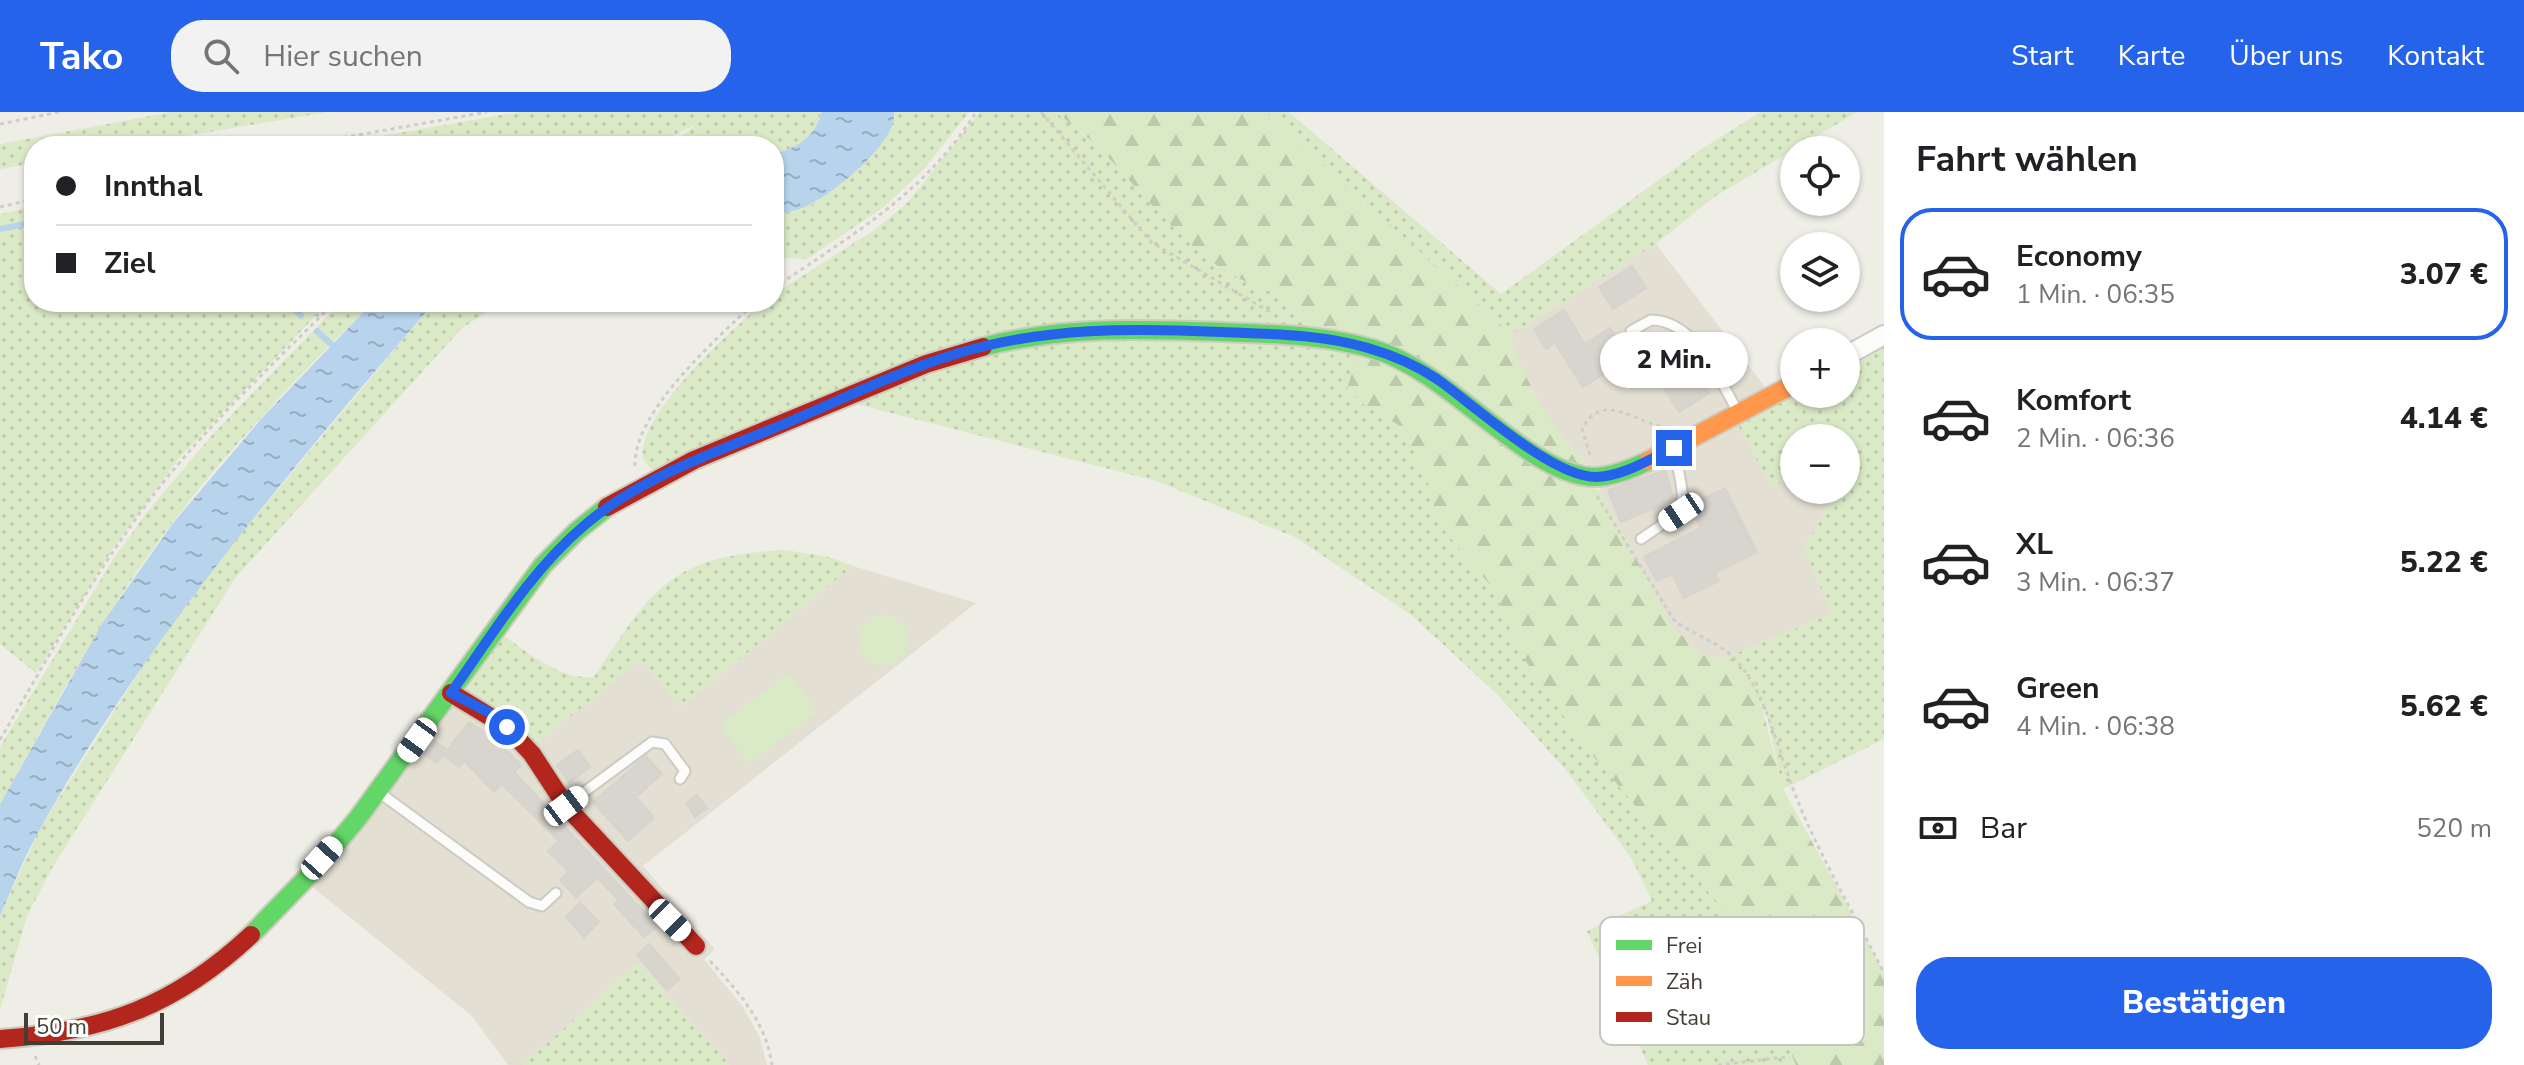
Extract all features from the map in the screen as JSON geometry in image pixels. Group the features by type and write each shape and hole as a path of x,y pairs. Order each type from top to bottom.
{"street":[{"path":"0,1039 58,1033 110,1022 181,991 234,951 270,915 377,791 503,618 557,551 602,511 641,487 697,460 957,353 1025,337 1109,328 1266,333 1367,347 1416,366 1553,463 1595,477 1674,448 1780,392"},
{"path":"1860,348 1884,335"},
{"path":"451,693 488,712 507,727 532,754 566,806 696,946"}],"lane":[{"path":"1631,331 1651,320 1679,329 1701,349 1739,414"},
{"path":"1641,539 1681,512 1684,501 1674,448"},
{"path":"566,806 652,742 665,744 685,771 680,779"},
{"path":"377,791 529,902 542,906 556,893"}],"path":[{"path":"0,124 59,112"},
{"path":"352,136 487,112"},
{"path":"784,281 873,223 921,181 976,112"},
{"path":"1041,112 1151,242 1273,314"},
{"path":"0,207 24,201"},
{"path":"315,312 320,317"},
{"path":"0,740 114,551 149,501 182,461 325,312"},
{"path":"641,487 634,463 646,424 711,345 745,312"},
{"path":"1671,427 1658,426 1621,410 1597,414 1586,423 1582,437 1603,508 1674,620 1689,632 1730,654 1764,706 1800,806 1856,917"},
{"path":"1864,933 1884,973"},
{"path":"696,946 737,989 755,1015 768,1042 772,1065"},
{"path":"1718,1065 1785,1057"}],"shaded area":[{"path":"1656,244 1768,391 1772,488 1780,483 1780,504 1830,504 1804,547 1831,614 1727,657 1704,657 1671,625 1587,464 1549,420 1524,377 1511,334"},
{"path":"853,566 976,603 643,866 715,949 704,959 743,1007 760,1038 767,1065 730,1065 638,962 523,1065 508,1065 472,1016 310,885 466,690 532,748 640,660 681,707"}],"green space":[{"path":"172,112 328,112 185,136 43,136"},
{"path":"519,112 822,112 804,140 784,150 784,136 682,136 697,124 673,136 382,136"},
{"path":"894,112 969,112 924,169 884,207 807,259 784,258 784,213 813,204 895,119"},
{"path":"980,112 1056,112 1101,149 1156,210 1226,271 1287,300 1302,315 1307,332 1042,327 652,470 643,459 645,441 654,420 710,352 753,312 784,312 784,288 876,229 908,202"},
{"path":"1056,112 1265,112 1511,334 1532,389 1561,433 1587,464 1571,462 1550,452 1416,358 1378,346 1307,332 1301,318 1285,300 1239,279 1194,247 1098,147"},
{"path":"1265,112 1289,112 1501,294 1703,148 1761,112 1857,112 1817,136 1780,136 1780,158 1714,197 1656,244 1511,334"},
{"path":"24,140 24,165 0,169 0,144"},
{"path":"24,208 24,312 319,312 180,457 114,547 36,673 0,644 0,214"},
{"path":"331,312 363,312 269,409 172,523 103,625 0,804 0,747 112,561 148,511 214,433"},
{"path":"426,312 486,312 461,329 235,578 52,868 27,916 0,1009 0,916 40,828 146,661 214,566"},
{"path":"1095,338 1276,342 1365,356 1362,403 1400,426 1427,475 1438,523 1496,592 1518,650 1660,835 1731,917 1617,917 1652,901 1632,859 1566,770 1496,693 1410,614 1295,537 1156,481 856,404 967,360 1029,346"},
{"path":"1884,346 1884,739 1783,789 1766,713 1727,657 1831,614 1804,547 1830,504 1860,504 1860,424 1780,424 1780,483 1772,488 1737,423 1780,401 1780,408 1860,408 1860,359"},
{"path":"1365,356 1413,374 1546,469 1601,491 1671,625 1704,656 1727,657 1756,684 1783,789 1853,917 1730,917 1584,745 1518,650 1496,592 1438,523 1426,475 1400,426 1362,403 1347,389 1355,362"},
{"path":"785,550 829,557 853,566 681,707 640,660 532,748 466,690 502,635 557,670 581,677 594,677 633,620 669,582 690,569 715,560 746,553"},
{"path":"884,615 902,622 909,640 902,658 884,665 866,658 859,640 866,622"},
{"path":"788,673 818,712 749,764 720,725"},
{"path":"1600,925 1600,960 1587,931"},
{"path":"1864,937 1884,973 1884,1065 1796,1065 1787,1045 1864,1045"},
{"path":"638,962 730,1065 523,1065"},
{"path":"1639,1045 1788,1045 1796,1065 1648,1065"}],"water":[{"path":"822,112 894,112 887,136 852,175 811,204 784,213 784,151 805,140"},
{"path":"363,312 426,312 271,497 172,624 82,758 41,827 0,916 0,804 102,624 173,523 261,419"}],"building":[{"path":"1632,266 1646,288 1613,309 1599,287"},
{"path":"1564,310 1585,344 1610,328 1629,358 1583,387 1555,343 1546,349 1534,329"},
{"path":"1674,338 1709,393 1679,412 1644,357"},
{"path":"1665,470 1674,500 1621,522 1608,490"},
{"path":"1725,488 1757,552 1715,573 1719,581 1684,598 1672,574 1657,581 1644,557 1701,528 1689,506"},
{"path":"469,722 493,737 521,765 514,772 657,926 644,937 614,904 619,900 597,878 576,897 560,880 569,872 548,851 559,841 502,784 494,792 464,761 459,767 443,755 437,763 425,754 435,741 447,750"},
{"path":"578,750 590,767 569,783 557,765"},
{"path":"646,756 662,774 636,797 654,818 628,841 593,802"},
{"path":"697,795 707,808 695,817 686,803"},
{"path":"580,903 599,922 584,937 566,917"},
{"path":"649,944 680,979 667,990 637,955"}],"waterway":[{"path":"0,229 24,224"},
{"path":"297,312 301,316"},
{"path":"317,331 331,344"}],"traffic: fast":[{"path":"983,347 1042,335 1132,330 1299,336 1336,341 1373,349 1402,361 1430,377 1512,440 1565,471 1598,477 1648,461"},
{"path":"251,935 318,866 358,818 543,565 607,507"}],"traffic: slow":[{"path":"1648,461 1780,391"}],"traffic: jam":[{"path":"607,507 694,460 926,364 983,347"},
{"path":"451,693 507,727 532,754 566,806 696,946"},
{"path":"0,1039 72,1030 136,1011 194,980 251,935"}],"route":[{"path":"507,727 488,712 451,693 539,571 587,523 619,499 697,460 937,360 979,347 1025,337 1109,328 1266,333 1332,340 1367,347 1416,366 1553,463 1578,474 1612,475 1674,448"}]}
